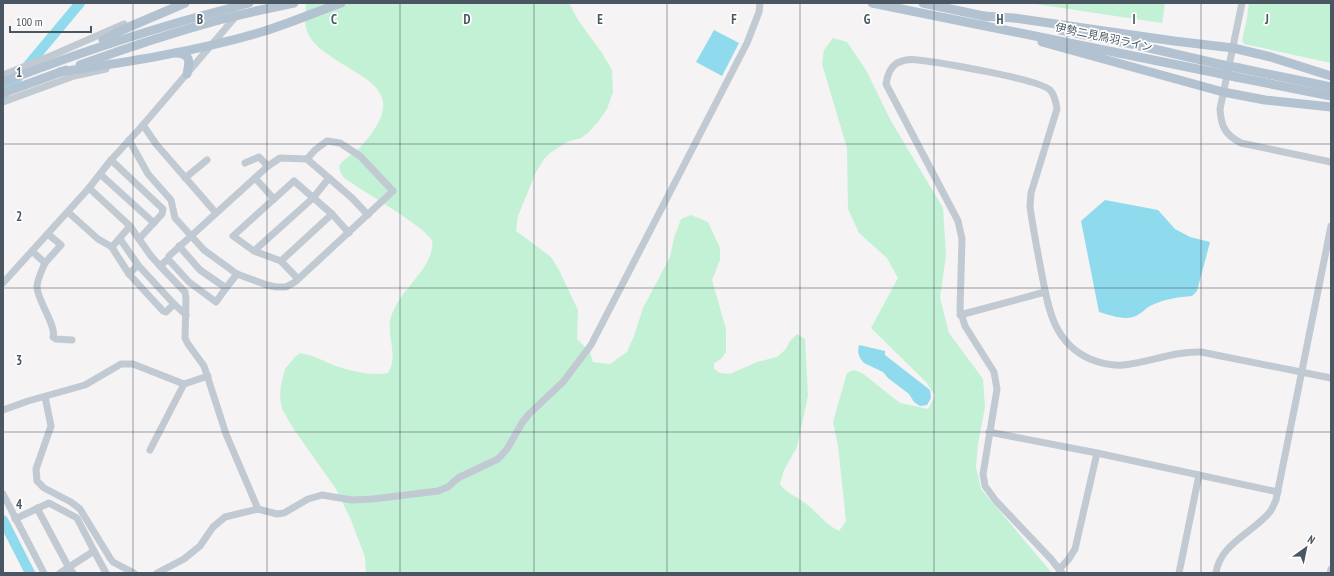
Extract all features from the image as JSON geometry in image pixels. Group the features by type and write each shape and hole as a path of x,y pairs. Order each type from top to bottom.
{"main road":[{"path":"75,55 122,30 185,3"},
{"path":"3,82 49,64 164,26 249,3"},
{"path":"3,93 177,31 294,3"},
{"path":"60,72 121,63 211,46 275,28 340,3"},
{"name":"伊勢二見鳥羽ライン","path":"872,3 1238,72 1331,87"},
{"name":"伊勢二見鳥羽ライン","path":"923,3 983,16 1132,44 1222,69"},
{"path":"983,16 1014,18 1233,48 1270,57 1331,76"},
{"path":"1020,32 1044,43 1223,92 1265,100 1331,107"},
{"path":"174,53 184,54 188,58 189,66 187,74"},
{"name":"伊勢二見鳥羽ライン","path":"1238,72 1331,96"}],"street":[{"path":"3,75 53,56 174,3"},
{"path":"3,283 68,212 111,160 249,3"},
{"path":"157,573 184,559 200,546 213,526 225,518 258,509 277,514 284,513 308,499 322,495 352,500 373,500 438,491 448,487 458,478 494,462 502,456 522,423 564,382 596,336 746,43 759,12 760,3"},
{"path":"1242,3 1220,109 1221,121 1226,131 1233,139 1242,143 1331,162"},
{"path":"1097,454 1075,548 1060,571 1052,559 996,501 985,486 983,474 997,389 994,372 960,315 962,239 958,221 886,84 888,73 895,64 904,60 917,60 1006,76 1044,86 1050,90 1056,101 1057,110 1031,193 1030,207 1050,313 1061,335 1075,351 1101,363 1123,365 1170,354 1196,352 1331,378"},
{"path":"3,102 74,76 106,69 121,63"},
{"path":"143,125 156,144 216,213"},
{"path":"130,140 148,174 171,200 175,218 204,250 237,274 276,288 286,287 295,282 393,191 360,156 340,143 327,141 315,150 307,159"},
{"path":"245,163 259,157 268,166"},
{"path":"160,266 191,235 268,166 280,158 307,159 352,198 368,215"},
{"path":"111,160 163,209 162,214 139,239"},
{"path":"185,178 207,160"},
{"path":"100,174 154,223"},
{"path":"255,178 274,199"},
{"path":"254,251 313,198 329,178"},
{"path":"298,279 281,261 254,251 234,236 294,181 332,214 349,233"},
{"path":"89,188 130,226 151,256 185,292 185,338 192,351 204,366 226,434 258,509"},
{"path":"68,212 98,239 112,247 129,274 163,311 166,312 174,304"},
{"path":"281,261 332,214"},
{"path":"112,247 130,226"},
{"path":"1216,573 1217,567 1226,552 1240,536 1270,512 1276,500 1331,226"},
{"path":"48,234 61,245 45,263 37,287 46,315 53,329 52,337 56,339 72,340"},
{"path":"120,239 138,265 186,315"},
{"path":"179,246 200,270 226,288"},
{"path":"32,251 45,263"},
{"path":"168,259 189,282 216,302 237,274"},
{"path":"129,274 138,265"},
{"path":"960,315 1045,292"},
{"path":"3,410 28,401 85,385 121,364 133,364 184,384 208,376"},
{"path":"150,450 184,384"},
{"path":"45,397 51,426 36,469 37,481 44,488 71,502 80,509 113,562 134,573"},
{"path":"989,432 1278,492"},
{"path":"1179,573 1199,475"},
{"path":"3,494 44,573"},
{"path":"15,519 49,503 77,518 106,573"},
{"path":"37,508 71,570"},
{"path":"60,573 71,570 100,543"},
{"path":"1330,573 1331,569"}],"green space":[{"path":"306,3 569,3 578,20 602,53 612,70 613,92 607,109 588,133 581,138 567,142 550,153 544,159 536,172 518,216 516,231 551,257 559,270 578,310 577,339 590,352 593,362 610,364 627,352 643,308 670,257 674,238 681,219 691,215 708,222 720,248 720,260 712,280 726,329 726,352 721,359 714,363 714,369 720,373 730,374 757,362 777,357 786,349 790,341 797,334 805,339 808,396 797,447 784,470 780,484 788,492 807,505 829,525 839,531 846,521 838,446 833,422 847,373 854,370 862,373 900,403 928,409 935,396 927,383 871,328 898,278 887,258 859,233 848,209 847,148 822,64 824,50 833,38 847,42 866,70 891,121 943,208 946,255 940,298 949,333 983,379 985,407 978,444 976,467 981,489 1052,573 366,573 365,557 351,520 336,489 293,428 282,409 280,398 281,385 285,369 300,353 313,356 333,365 353,371 374,374 388,373 393,358 390,329 392,314 403,294 426,264 431,253 432,241 428,235 407,218 344,178 339,169 341,163 362,146 377,125 383,110 382,98 376,88 367,80 326,53 313,42 305,24"},
{"path":"1029,3 1165,3 1162,23"},
{"path":"1249,3 1331,3 1331,63 1244,44 1242,40"}],"water":[{"path":"714,30 739,43 722,76 696,62"},
{"path":"1105,200 1158,210 1175,229 1190,237 1210,242 1197,291 1192,296 1162,301 1150,306 1136,316 1129,318 1116,317 1099,312 1081,221"},
{"path":"859,345 885,351 885,355 930,390 931,398 927,405 920,406 914,402 909,394 888,378 883,372 864,363 858,352"}],"waterway":[{"path":"4,94 80,3"},
{"path":"3,520 30,573"}]}
